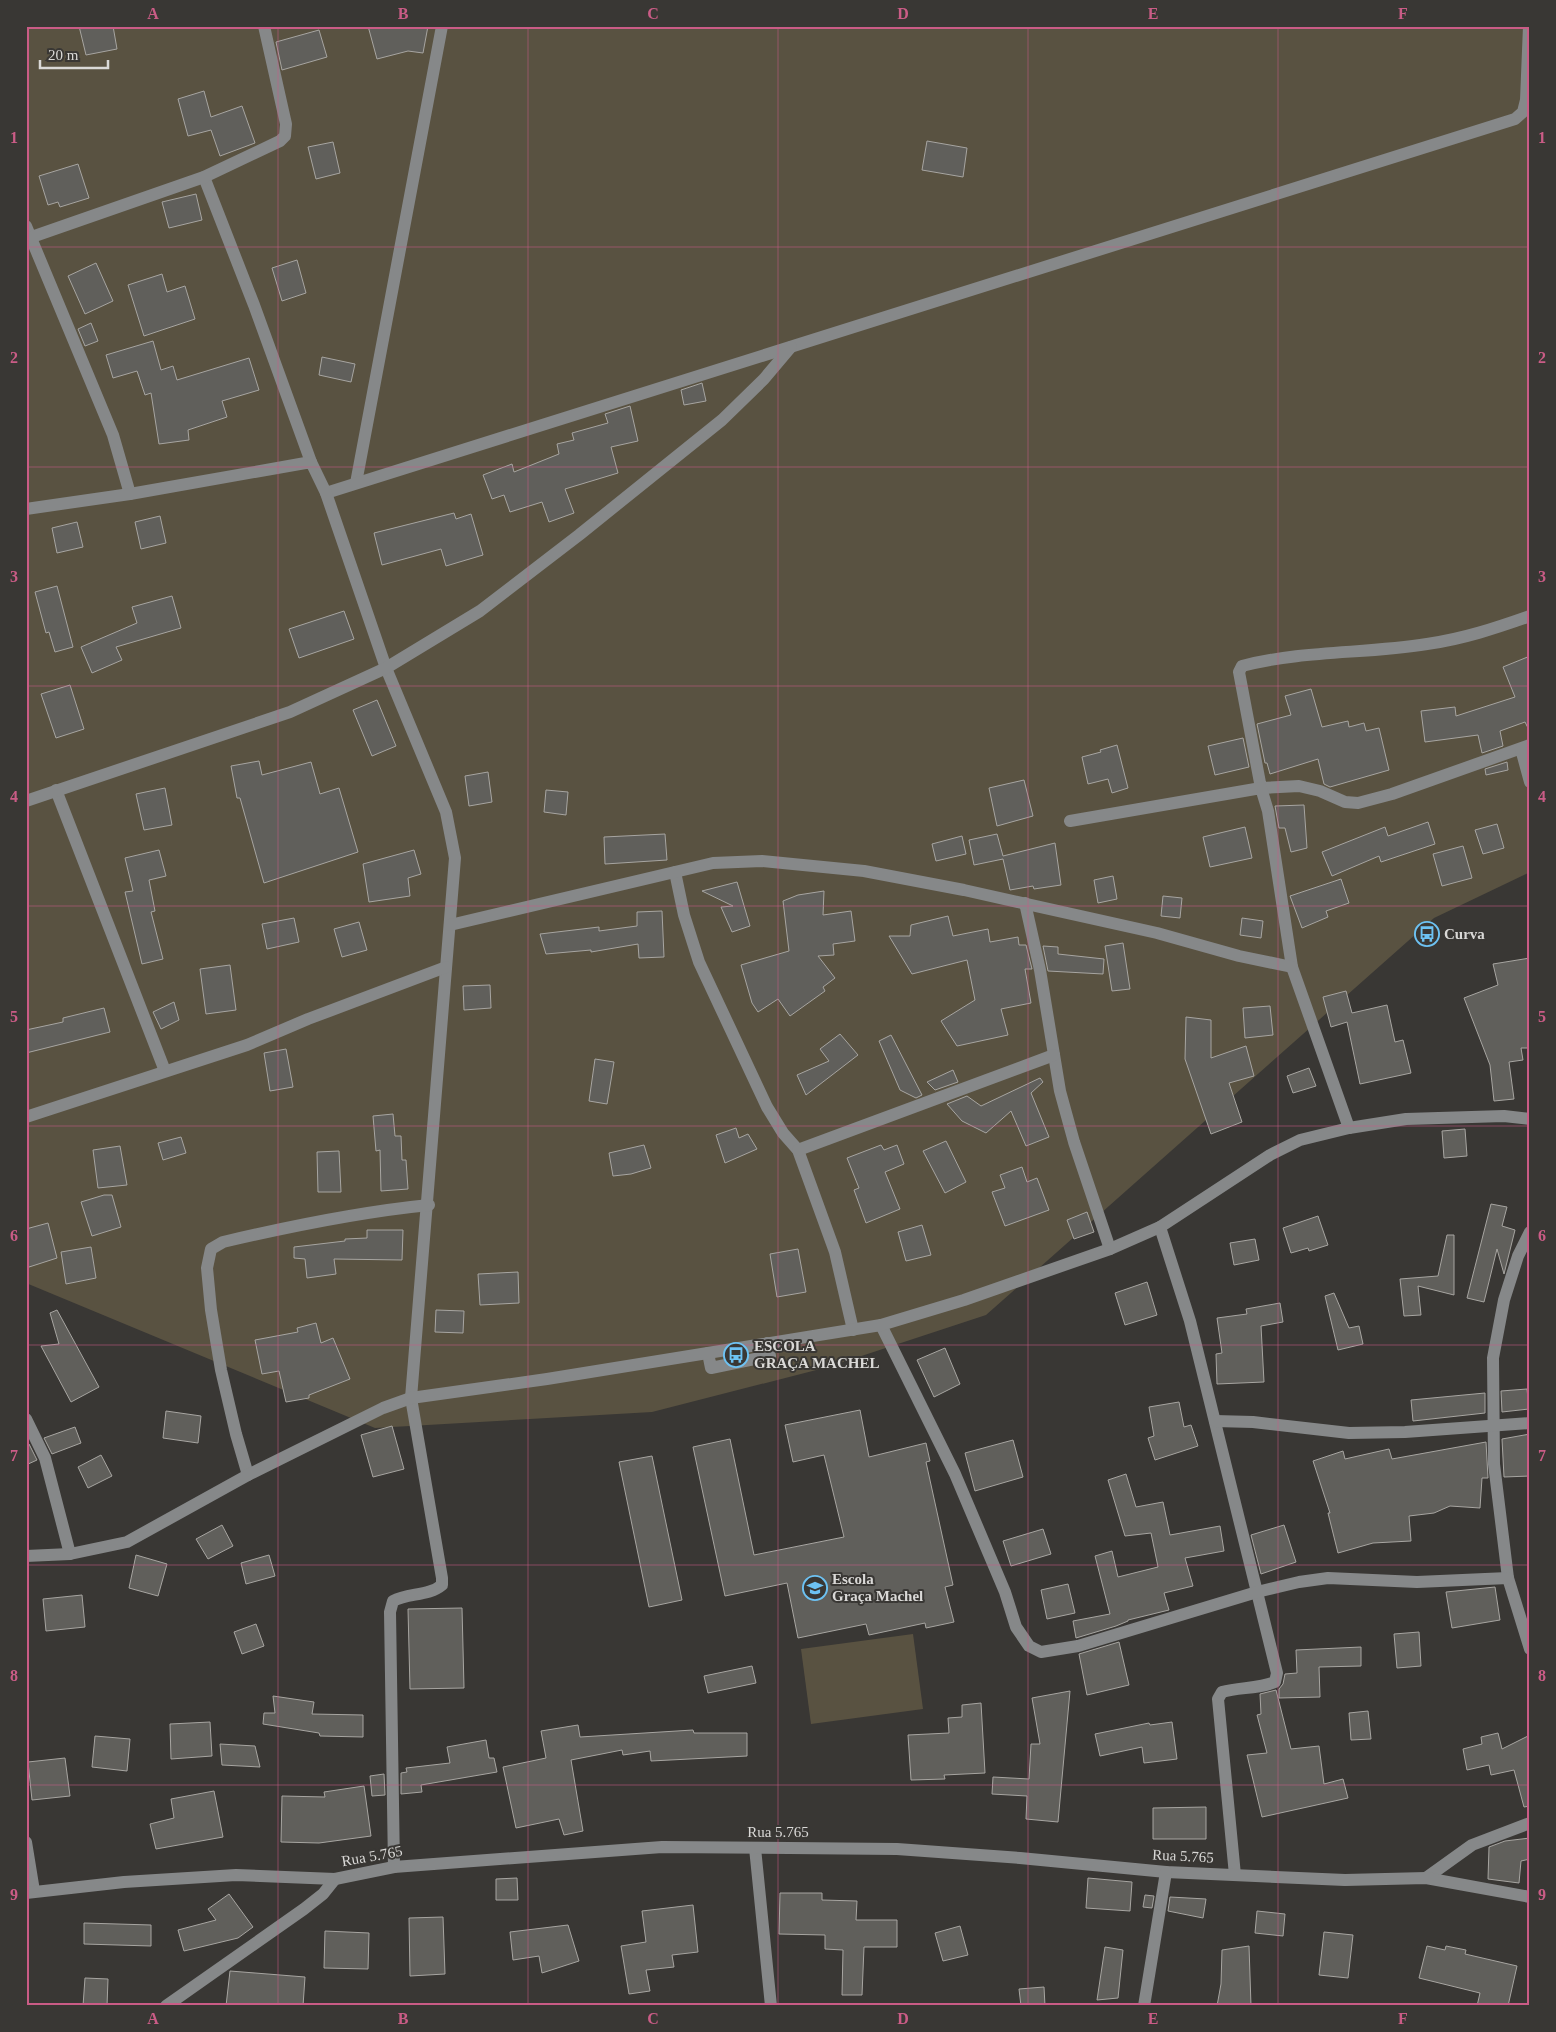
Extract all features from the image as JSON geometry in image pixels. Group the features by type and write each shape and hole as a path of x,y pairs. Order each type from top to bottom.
{"street":[{"path":"130,494 109,426 27,234 204,177 264,149 285,136 286,124 264,26"},
{"path":"356,483 442,26"},
{"path":"326,494 1515,119 1524,112 1528,84 1529,26"},
{"path":"204,177 254,305 311,462 326,494 386,668 446,812 455,858 411,1398 442,1585 436,1589 401,1597 393,1601 390,1612 394,1867"},
{"path":"26,801 290,712 386,668 480,611 579,535 722,420 764,379 791,346"},
{"path":"26,509 130,494 311,462"},
{"path":"1349,1128 1292,967 1268,811 1261,788 1239,672 1242,666 1307,654 1427,644 1487,632 1530,616"},
{"path":"1070,821 1261,788 1299,786 1320,791 1345,802 1358,803 1392,794 1525,747 1530,782"},
{"path":"56,790 165,1071"},
{"path":"450,925 713,863 762,861 864,871 1025,903 1158,932 1239,956 1292,967"},
{"path":"675,872 684,915 699,962 767,1107 783,1133 798,1150 835,1252 853,1330"},
{"path":"1025,903 1054,1054 1074,1142 1110,1249"},
{"path":"26,1117 248,1045 332,1010 446,967"},
{"path":"798,1150 1054,1054"},
{"path":"26,1556 70,1554 127,1542 248,1475 383,1408 411,1398 547,1379 881,1325 964,1300 1110,1249 1160,1227 1270,1155 1300,1140 1349,1128 1406,1119 1504,1116 1530,1119"},
{"path":"248,1475 234,1425 212,1319 207,1268 211,1249 223,1242 309,1222 382,1210 428,1205"},
{"path":"1160,1227 1190,1320 1277,1673 1275,1682 1222,1692 1218,1699 1235,1875"},
{"path":"1530,1232 1518,1256 1504,1300 1493,1358 1494,1464 1508,1578 1530,1649"},
{"path":"881,1325 956,1474 1005,1592 1016,1627 1029,1646 1041,1652 1078,1646 1257,1592 1328,1578 1417,1582 1508,1578"},
{"path":"26,1419 45,1458 70,1554"},
{"path":"1215,1421 1253,1422 1349,1434 1530,1423"},
{"path":"1426,1878 1472,1845 1530,1823"},
{"path":"26,1842 30,1892"},
{"name":"Rua 5.765","path":"30,1892 236,1875 335,1879 394,1867 662,1848 756,1848 897,1849 1020,1858 1166,1872 1345,1880 1426,1878 1530,1897"},
{"path":"756,1848 771,2006"},
{"path":"1144,2006 1166,1872"},
{"path":"166,2006 304,1909 323,1894 335,1879"}],"shaded area":[{"path":"26,26 1530,26 1530,872 1434,918 986,1315 828,1367 652,1412 375,1428 26,1283"},
{"path":"913,1634 923,1709 811,1724 801,1649"}],"building":[{"path":"79,26 113,26 117,49 86,55"},
{"path":"368,26 428,26 423,53 408,51 377,59"},
{"path":"319,30 327,57 282,70 276,42"},
{"path":"204,91 211,117 242,106 255,143 220,156 211,130 188,136 178,99"},
{"path":"927,141 967,148 963,177 922,170"},
{"path":"333,142 340,173 316,179 308,147"},
{"path":"78,164 89,198 60,207 58,202 48,205 39,176"},
{"path":"196,194 202,220 169,228 162,202"},
{"path":"297,260 306,293 282,301 272,268"},
{"path":"96,263 113,301 85,314 68,276"},
{"path":"162,274 167,292 185,286 195,319 144,336 128,285"},
{"path":"91,323 98,341 85,346 78,329"},
{"path":"153,341 161,370 173,366 177,380 249,358 259,390 222,401 227,417 188,430 189,440 159,444 151,393 145,395 137,371 113,378 106,355"},
{"path":"322,357 355,364 351,382 319,375"},
{"path":"702,383 706,401 684,405 681,390"},
{"path":"630,406 638,441 611,447 618,473 565,489 574,513 549,522 542,502 510,512 504,495 492,499 483,475 512,464 514,472 559,454 557,444 574,440 572,433 608,423 605,414"},
{"path":"454,513 456,519 471,514 483,555 446,566 441,549 382,565 374,533"},
{"path":"160,516 166,543 141,549 135,522"},
{"path":"77,522 83,547 57,553 52,528"},
{"path":"57,586 73,647 55,652 49,632 46,633 35,592"},
{"path":"172,596 181,628 116,647 122,660 92,673 81,647 137,623 132,607"},
{"path":"344,611 354,639 299,658 289,629"},
{"path":"1530,656 1530,732 1525,722 1500,731 1503,746 1482,753 1478,735 1425,742 1421,711 1455,707 1456,716 1515,697 1503,667"},
{"path":"70,685 84,729 56,738 41,694"},
{"path":"1311,689 1322,727 1348,721 1349,727 1364,723 1366,731 1379,728 1389,770 1330,787 1324,784 1318,759 1270,774 1267,763 1265,763 1257,724 1291,715 1285,696"},
{"path":"377,700 396,746 372,756 353,710"},
{"path":"1243,738 1249,767 1215,775 1208,746"},
{"path":"1117,745 1128,788 1112,793 1108,779 1088,784 1082,757"},
{"path":"259,761 262,775 311,762 320,794 339,788 358,852 264,883 240,798 237,798 231,766"},
{"path":"1507,762 1508,770 1486,775 1485,769"},
{"path":"488,772 492,802 469,806 465,776"},
{"path":"1024,780 1033,816 997,826 989,788"},
{"path":"165,788 172,825 144,830 136,794"},
{"path":"546,790 568,792 566,815 544,812"},
{"path":"1304,805 1307,848 1291,852 1285,828 1279,828 1275,806"},
{"path":"1428,822 1435,844 1381,862 1379,856 1332,876 1322,852 1385,827 1388,836"},
{"path":"1497,824 1504,848 1483,854 1475,830"},
{"path":"1245,827 1252,858 1210,867 1203,837"},
{"path":"665,834 667,860 605,864 604,837"},
{"path":"997,834 1003,856 1055,843 1061,885 1034,889 1033,886 1010,890 1003,859 974,865 969,840"},
{"path":"962,836 966,854 936,861 932,844"},
{"path":"1463,846 1472,878 1442,886 1433,854"},
{"path":"159,850 166,876 149,880 155,911 151,912 163,959 142,964 125,892 133,891 125,858"},
{"path":"414,850 421,874 408,878 410,896 369,902 363,864"},
{"path":"1113,876 1117,899 1098,903 1094,880"},
{"path":"1341,879 1349,903 1326,911 1328,917 1302,928 1290,896"},
{"path":"737,882 750,926 732,932 721,907 733,906 702,891"},
{"path":"824,891 823,915 851,911 855,941 833,944 834,955 818,956 835,978 823,987 825,991 790,1016 778,999 758,1012 752,1003 741,965 789,951 783,901 798,895"},
{"path":"1163,896 1182,898 1180,918 1161,916"},
{"path":"662,911 664,957 639,958 638,944 591,952 591,950 546,954 540,934 599,927 599,931 637,926 637,912"},
{"path":"948,916 953,936 988,929 990,942 1018,937 1019,945 1026,945 1032,969 1025,969 1031,1003 1001,1009 1008,1035 957,1046 941,1021 975,1000 967,960 912,974 889,936 910,936 911,925"},
{"path":"294,918 299,942 267,949 262,924"},
{"path":"1242,918 1263,921 1261,938 1240,935"},
{"path":"359,922 367,950 342,957 334,929"},
{"path":"1123,943 1130,989 1112,991 1105,946"},
{"path":"1043,946 1058,947 1058,954 1104,959 1103,974 1048,971"},
{"path":"1530,958 1530,1048 1521,1048 1523,1060 1509,1062 1514,1099 1494,1101 1490,1065 1464,998 1498,985 1493,964"},
{"path":"230,965 236,1010 206,1014 200,969"},
{"path":"490,985 491,1008 464,1010 463,986"},
{"path":"1346,991 1352,1013 1387,1005 1395,1042 1403,1040 1411,1073 1360,1084 1347,1022 1331,1027 1323,997"},
{"path":"174,1002 179,1020 161,1029 153,1012"},
{"path":"1270,1006 1273,1035 1245,1038 1243,1008"},
{"path":"104,1008 110,1032 26,1053 26,1030 63,1022 63,1018"},
{"path":"1186,1017 1211,1020 1211,1058 1246,1046 1254,1076 1229,1083 1242,1122 1211,1134 1185,1059"},
{"path":"840,1034 858,1055 806,1095 797,1075 829,1061 820,1049"},
{"path":"891,1035 922,1095 916,1098 900,1090 879,1041"},
{"path":"286,1049 293,1087 270,1091 264,1053"},
{"path":"595,1059 614,1062 607,1104 589,1101"},
{"path":"1309,1068 1316,1086 1293,1093 1287,1076"},
{"path":"953,1070 958,1082 935,1090 927,1082"},
{"path":"1040,1078 1043,1082 1031,1093 1049,1137 1026,1146 1011,1111 986,1133 962,1121 947,1104 967,1096 981,1106"},
{"path":"393,1114 395,1136 401,1136 402,1160 406,1160 408,1189 381,1191 380,1150 376,1151 373,1116"},
{"path":"736,1128 739,1138 748,1134 757,1149 725,1163 716,1135"},
{"path":"1465,1129 1467,1156 1444,1158 1442,1131"},
{"path":"181,1137 186,1153 163,1160 158,1143"},
{"path":"946,1141 966,1182 945,1193 923,1151"},
{"path":"644,1145 651,1168 631,1174 613,1176 609,1153"},
{"path":"881,1145 884,1150 897,1145 904,1164 885,1172 900,1209 866,1223 854,1190 859,1188 847,1158"},
{"path":"120,1146 127,1185 98,1188 93,1150"},
{"path":"339,1151 341,1192 318,1192 317,1152"},
{"path":"1022,1167 1027,1182 1037,1178 1049,1210 1005,1226 992,1192 1005,1188 1000,1175"},
{"path":"104,1195 112,1195 121,1227 92,1236 81,1202"},
{"path":"1491,1204 1507,1207 1502,1226 1515,1230 1504,1274 1497,1249 1484,1302 1467,1298"},
{"path":"1087,1212 1094,1232 1074,1239 1067,1220"},
{"path":"1318,1216 1328,1245 1309,1251 1308,1248 1291,1253 1283,1228"},
{"path":"48,1223 57,1258 26,1268 26,1229"},
{"path":"922,1225 931,1255 906,1261 898,1232"},
{"path":"367,1230 403,1230 402,1260 334,1259 336,1274 307,1278 305,1259 294,1258 294,1247 345,1241 345,1239 367,1238"},
{"path":"1447,1235 1454,1235 1454,1295 1418,1286 1421,1315 1404,1316 1400,1279 1438,1276"},
{"path":"1255,1239 1259,1260 1234,1265 1230,1243"},
{"path":"91,1247 96,1278 66,1284 61,1252"},
{"path":"798,1249 806,1292 777,1297 770,1254"},
{"path":"518,1272 519,1303 480,1305 478,1274"},
{"path":"1147,1282 1157,1315 1125,1325 1115,1293"},
{"path":"1334,1293 1349,1328 1359,1326 1363,1344 1338,1350 1325,1296"},
{"path":"1280,1303 1283,1322 1261,1326 1264,1382 1217,1384 1216,1354 1222,1353 1217,1318 1247,1314 1246,1309"},
{"path":"57,1310 99,1387 71,1402 41,1346 59,1344 50,1313"},
{"path":"436,1310 464,1311 463,1333 435,1332"},
{"path":"316,1323 321,1343 333,1338 350,1379 309,1395 309,1398 286,1402 279,1371 262,1374 255,1340 298,1332 297,1328"},
{"path":"945,1348 960,1384 934,1397 917,1360"},
{"path":"1527,1389 1529,1409 1502,1412 1501,1391"},
{"path":"1485,1393 1485,1413 1413,1421 1411,1400"},
{"path":"1179,1402 1184,1427 1191,1425 1198,1446 1155,1460 1148,1438 1154,1436 1149,1407"},
{"path":"860,1410 869,1457 926,1443 930,1461 926,1462 953,1585 945,1587 954,1622 926,1628 925,1623 869,1635 866,1624 798,1638 787,1583 725,1596 693,1447 730,1439 754,1555 844,1537 824,1455 793,1462 785,1425"},
{"path":"166,1411 201,1416 198,1443 163,1438"},
{"path":"392,1426 404,1469 373,1477 361,1435"},
{"path":"75,1427 81,1443 52,1454 44,1438"},
{"path":"1530,1434 1530,1476 1504,1477 1502,1439"},
{"path":"1013,1440 1023,1477 975,1491 965,1453"},
{"path":"1486,1442 1488,1478 1482,1478 1480,1508 1450,1506 1434,1513 1409,1516 1411,1541 1373,1543 1338,1553 1328,1513 1330,1513 1313,1461 1343,1451 1345,1459 1389,1449 1392,1459"},
{"path":"29,1444 37,1460 26,1465 26,1445"},
{"path":"101,1455 112,1476 88,1488 78,1467"},
{"path":"652,1456 682,1600 649,1607 619,1462"},
{"path":"1126,1474 1136,1507 1163,1502 1170,1535 1220,1526 1224,1551 1185,1558 1193,1586 1164,1593 1169,1610 1128,1620 1116,1626 1076,1638 1073,1621 1110,1614 1095,1556 1112,1551 1118,1577 1158,1567 1151,1533 1125,1536 1108,1480"},
{"path":"222,1525 233,1546 208,1559 196,1539"},
{"path":"1284,1525 1296,1562 1261,1574 1251,1535"},
{"path":"1043,1529 1051,1554 1011,1566 1003,1541"},
{"path":"136,1555 167,1564 158,1596 129,1588"},
{"path":"269,1555 275,1576 246,1584 241,1563"},
{"path":"1068,1584 1075,1613 1047,1619 1041,1590"},
{"path":"1495,1587 1500,1620 1452,1628 1446,1592"},
{"path":"82,1595 85,1627 46,1631 43,1599"},
{"path":"462,1608 464,1688 410,1689 408,1609"},
{"path":"256,1624 264,1646 242,1654 234,1632"},
{"path":"1419,1632 1421,1666 1397,1668 1394,1634"},
{"path":"1119,1642 1129,1685 1087,1695 1079,1654"},
{"path":"1361,1647 1361,1666 1319,1667 1320,1697 1279,1698 1279,1689 1283,1684 1285,1674 1297,1673 1296,1650"},
{"path":"752,1666 756,1683 708,1693 704,1676"},
{"path":"1276,1690 1291,1749 1319,1746 1324,1784 1343,1779 1348,1798 1262,1817 1247,1755 1267,1753 1257,1715 1261,1714 1260,1694"},
{"path":"1070,1691 1058,1822 1026,1819 1027,1796 992,1794 993,1777 1029,1779 1031,1744 1040,1744 1032,1698"},
{"path":"273,1696 314,1702 312,1714 363,1715 363,1737 320,1736 319,1733 263,1724 264,1713 275,1713"},
{"path":"981,1703 985,1773 944,1775 945,1779 911,1780 908,1735 949,1733 948,1718 962,1717 962,1705"},
{"path":"1368,1711 1371,1739 1351,1740 1349,1713"},
{"path":"210,1722 212,1756 171,1759 170,1724"},
{"path":"1172,1722 1177,1759 1144,1763 1142,1747 1100,1756 1095,1734 1149,1723 1150,1725"},
{"path":"578,1725 580,1737 693,1730 694,1733 747,1733 747,1756 651,1761 650,1751 623,1755 622,1750 571,1760 583,1831 564,1835 559,1819 516,1828 503,1767 546,1758 541,1731"},
{"path":"1498,1733 1502,1749 1530,1735 1530,1806 1524,1807 1514,1770 1491,1775 1489,1765 1467,1770 1463,1749 1482,1744 1481,1737"},
{"path":"95,1736 130,1739 127,1771 92,1767"},
{"path":"486,1740 489,1758 494,1758 497,1772 421,1785 422,1792 401,1794 401,1773 407,1772 406,1768 450,1763 447,1747"},
{"path":"220,1744 255,1746 260,1767 222,1765"},
{"path":"65,1758 70,1796 32,1800 28,1762"},
{"path":"384,1774 385,1795 372,1796 370,1776"},
{"path":"364,1786 371,1836 319,1843 281,1842 282,1796 325,1797 324,1792"},
{"path":"214,1791 223,1837 156,1849 150,1824 174,1818 171,1799"},
{"path":"1206,1807 1206,1839 1153,1839 1153,1808"},
{"path":"1530,1838 1530,1859 1521,1861 1519,1883 1488,1879 1489,1847 1505,1841"},
{"path":"517,1878 518,1900 496,1900 496,1879"},
{"path":"1088,1878 1132,1882 1130,1911 1086,1908"},
{"path":"780,1893 822,1893 822,1900 857,1901 856,1920 897,1920 897,1947 864,1947 862,1995 842,1995 843,1950 825,1949 825,1935 779,1934"},
{"path":"229,1894 253,1927 238,1938 184,1951 178,1930 216,1920 208,1909"},
{"path":"1145,1895 1154,1896 1152,1908 1143,1907"},
{"path":"1170,1897 1206,1899 1203,1918 1168,1911"},
{"path":"693,1905 698,1952 672,1955 674,1967 646,1970 650,1991 629,1994 621,1946 646,1942 642,1911"},
{"path":"1257,1911 1285,1914 1283,1936 1255,1933"},
{"path":"443,1917 445,1974 410,1976 409,1918"},
{"path":"84,1923 151,1925 151,1946 84,1944"},
{"path":"568,1925 579,1961 542,1973 539,1956 513,1960 510,1932"},
{"path":"960,1926 968,1955 943,1961 935,1933"},
{"path":"325,1931 369,1933 368,1969 324,1968"},
{"path":"1324,1932 1353,1935 1348,1978 1319,1975"},
{"path":"1249,1946 1251,2006 1217,2006 1221,1984 1222,1950"},
{"path":"1427,1946 1445,1950 1446,1946 1466,1950 1465,1954 1517,1966 1508,2006 1477,2006 1480,1993 1419,1978"},
{"path":"1105,1947 1123,1950 1118,1998 1097,2000"},
{"path":"230,1971 305,1977 303,2006 259,2004 259,2006 226,2006"},
{"path":"85,1978 108,1979 107,2006 83,2006"},
{"path":"1044,1987 1045,2006 1021,2006 1019,1989"}],"place":[{"name":"Curva","path":"1427,934"},
{"name":"ESCOLA GRAÇA MACHEL","path":"736,1355"},
{"name":"Escola Graça Machel","path":"815,1588"}]}
